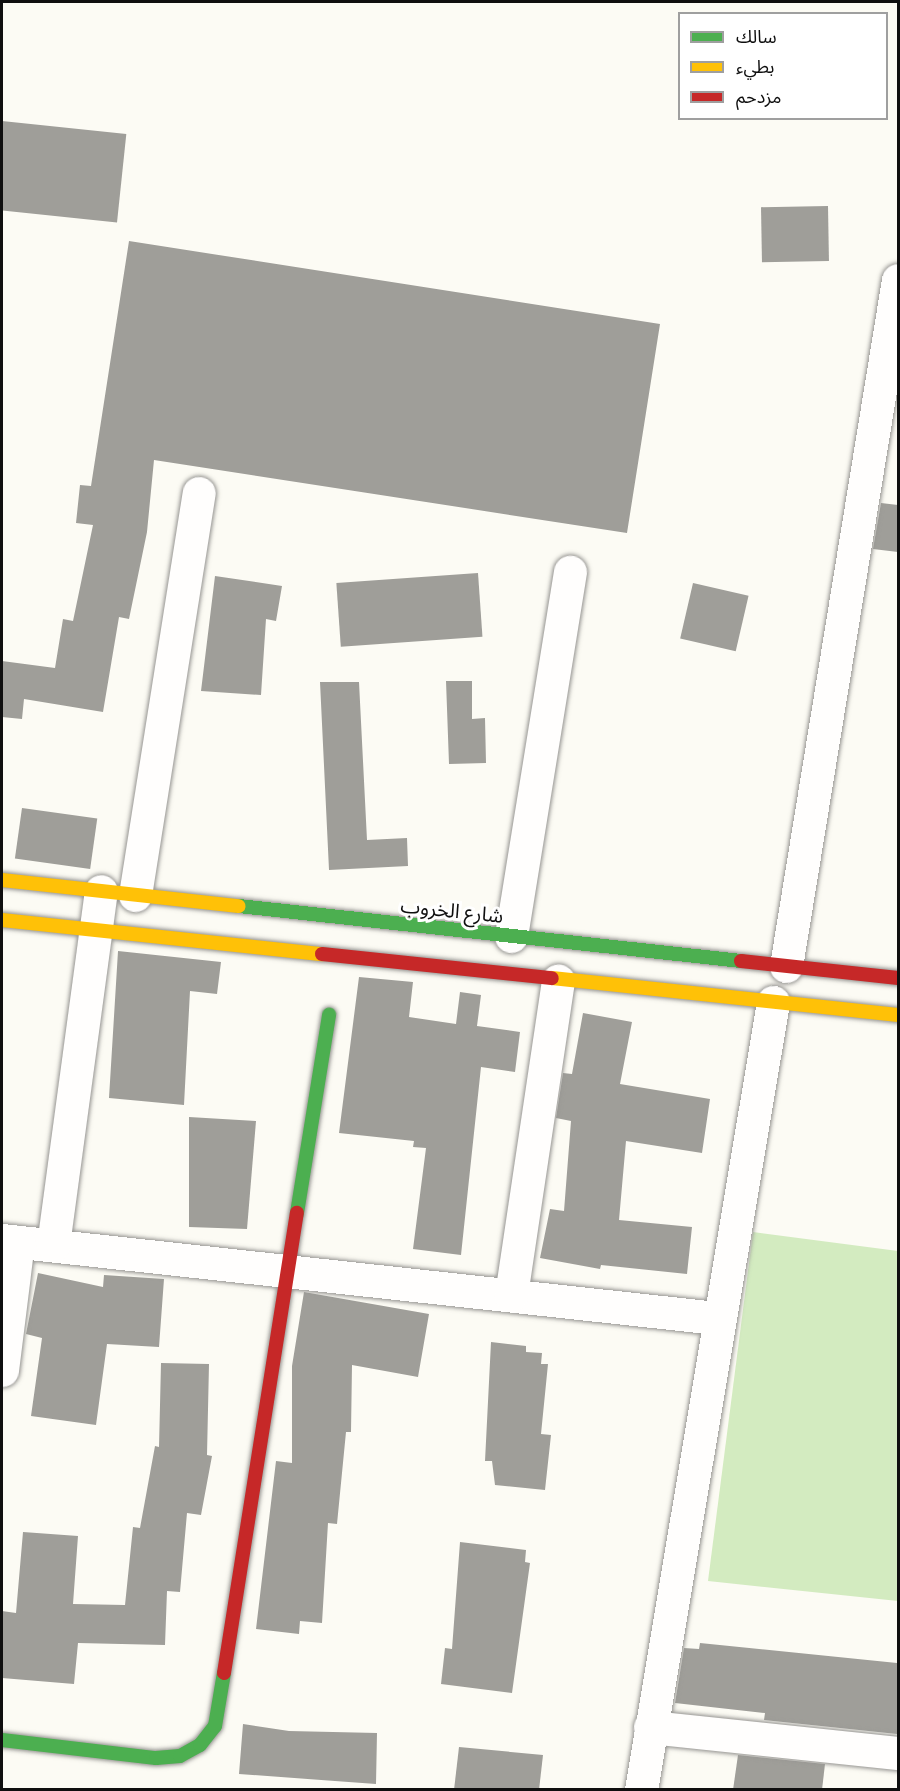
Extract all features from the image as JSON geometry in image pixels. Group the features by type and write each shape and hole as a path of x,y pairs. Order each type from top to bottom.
{"main road":[{"name":"شارع الخروب","path":"2,880 898,978"},
{"path":"2,920 94,932 898,1015"},
{"path":"2,1740 156,1758 180,1756 200,1745 215,1726 329,1016"}],"street":[{"path":"786,966 898,280"},
{"path":"135,895 199,494"},
{"path":"511,936 570,572"},
{"path":"52,1245 101,891"},
{"path":"511,1295 558,980"},
{"path":"641,1790 716,1318 773,1002"},
{"path":"2,1370 10,1241 716,1318"},
{"path":"650,1727 898,1753"}],"green space":[{"path":"753,1232 898,1251 898,1601 708,1581"}],"building":[{"path":"2,121 126,134 117,223 2,210"},
{"path":"828,206 829,261 762,262 761,207"},
{"path":"129,241 660,324 627,533 154,460 147,532 129,619 119,617 103,712 24,699 22,719 2,717 2,661 55,668 63,619 73,621 93,525 76,523 80,485 91,486"},
{"path":"881,503 898,505 898,552 873,549"},
{"path":"478,573 482,637 341,647 336,583"},
{"path":"215,576 282,586 276,621 266,619 261,695 201,691"},
{"path":"693,583 749,596 736,651 680,639"},
{"path":"446,681 472,681 472,719 485,718 486,763 449,764"},
{"path":"320,682 359,682 367,840 407,838 408,866 329,870"},
{"path":"22,808 97,819 90,869 15,859"},
{"path":"118,951 221,962 217,994 190,991 184,1105 109,1098"},
{"path":"359,977 413,982 409,1017 456,1024 460,992 481,995 477,1026 520,1032 515,1072 481,1067 461,1255 413,1249 426,1148 413,1147 414,1141 339,1133"},
{"path":"583,1013 632,1022 620,1084 710,1099 702,1153 626,1141 619,1220 692,1227 687,1274 601,1265 600,1269 540,1258 550,1209 564,1211 571,1121 556,1118 563,1073 572,1074"},
{"path":"189,1117 256,1121 247,1229 189,1227"},
{"path":"38,1273 103,1287 104,1275 164,1279 159,1347 107,1344 96,1425 31,1416 42,1338 26,1334"},
{"path":"304,1292 429,1314 418,1377 352,1365 351,1432 346,1432 337,1524 328,1523 322,1623 300,1621 299,1634 256,1629 276,1461 292,1463 292,1366"},
{"path":"491,1342 526,1346 526,1352 542,1353 541,1364 548,1364 541,1434 551,1435 545,1490 495,1485 492,1461 485,1461"},
{"path":"161,1363 209,1364 207,1455 212,1456 201,1515 187,1513 180,1592 167,1591 165,1645 78,1643 74,1684 2,1678 2,1611 16,1613 23,1532 78,1536 73,1604 125,1605 133,1527 140,1528 155,1446 159,1447"},
{"path":"460,1542 526,1550 525,1562 530,1563 512,1693 441,1684 445,1648 452,1649"},
{"path":"700,1643 897,1663 897,1734 764,1720 765,1713 675,1703 684,1648 699,1649"},
{"path":"243,1724 289,1731 377,1733 376,1784 239,1774"},
{"path":"459,1747 543,1755 539,1790 454,1790"},
{"path":"738,1755 825,1764 822,1790 733,1790"}],"traffic: fast":[{"path":"239,906 741,961"},
{"path":"297,1213 329,1015"},
{"path":"2,1740 156,1758 180,1756 200,1745 215,1726 224,1673"}],"traffic: slow":[{"path":"2,880 239,906"},
{"path":"2,920 322,954"},
{"path":"552,978 898,1015"}],"traffic: jam":[{"path":"322,954 552,978"},
{"path":"741,961 898,978"},
{"path":"224,1673 297,1213"}]}
